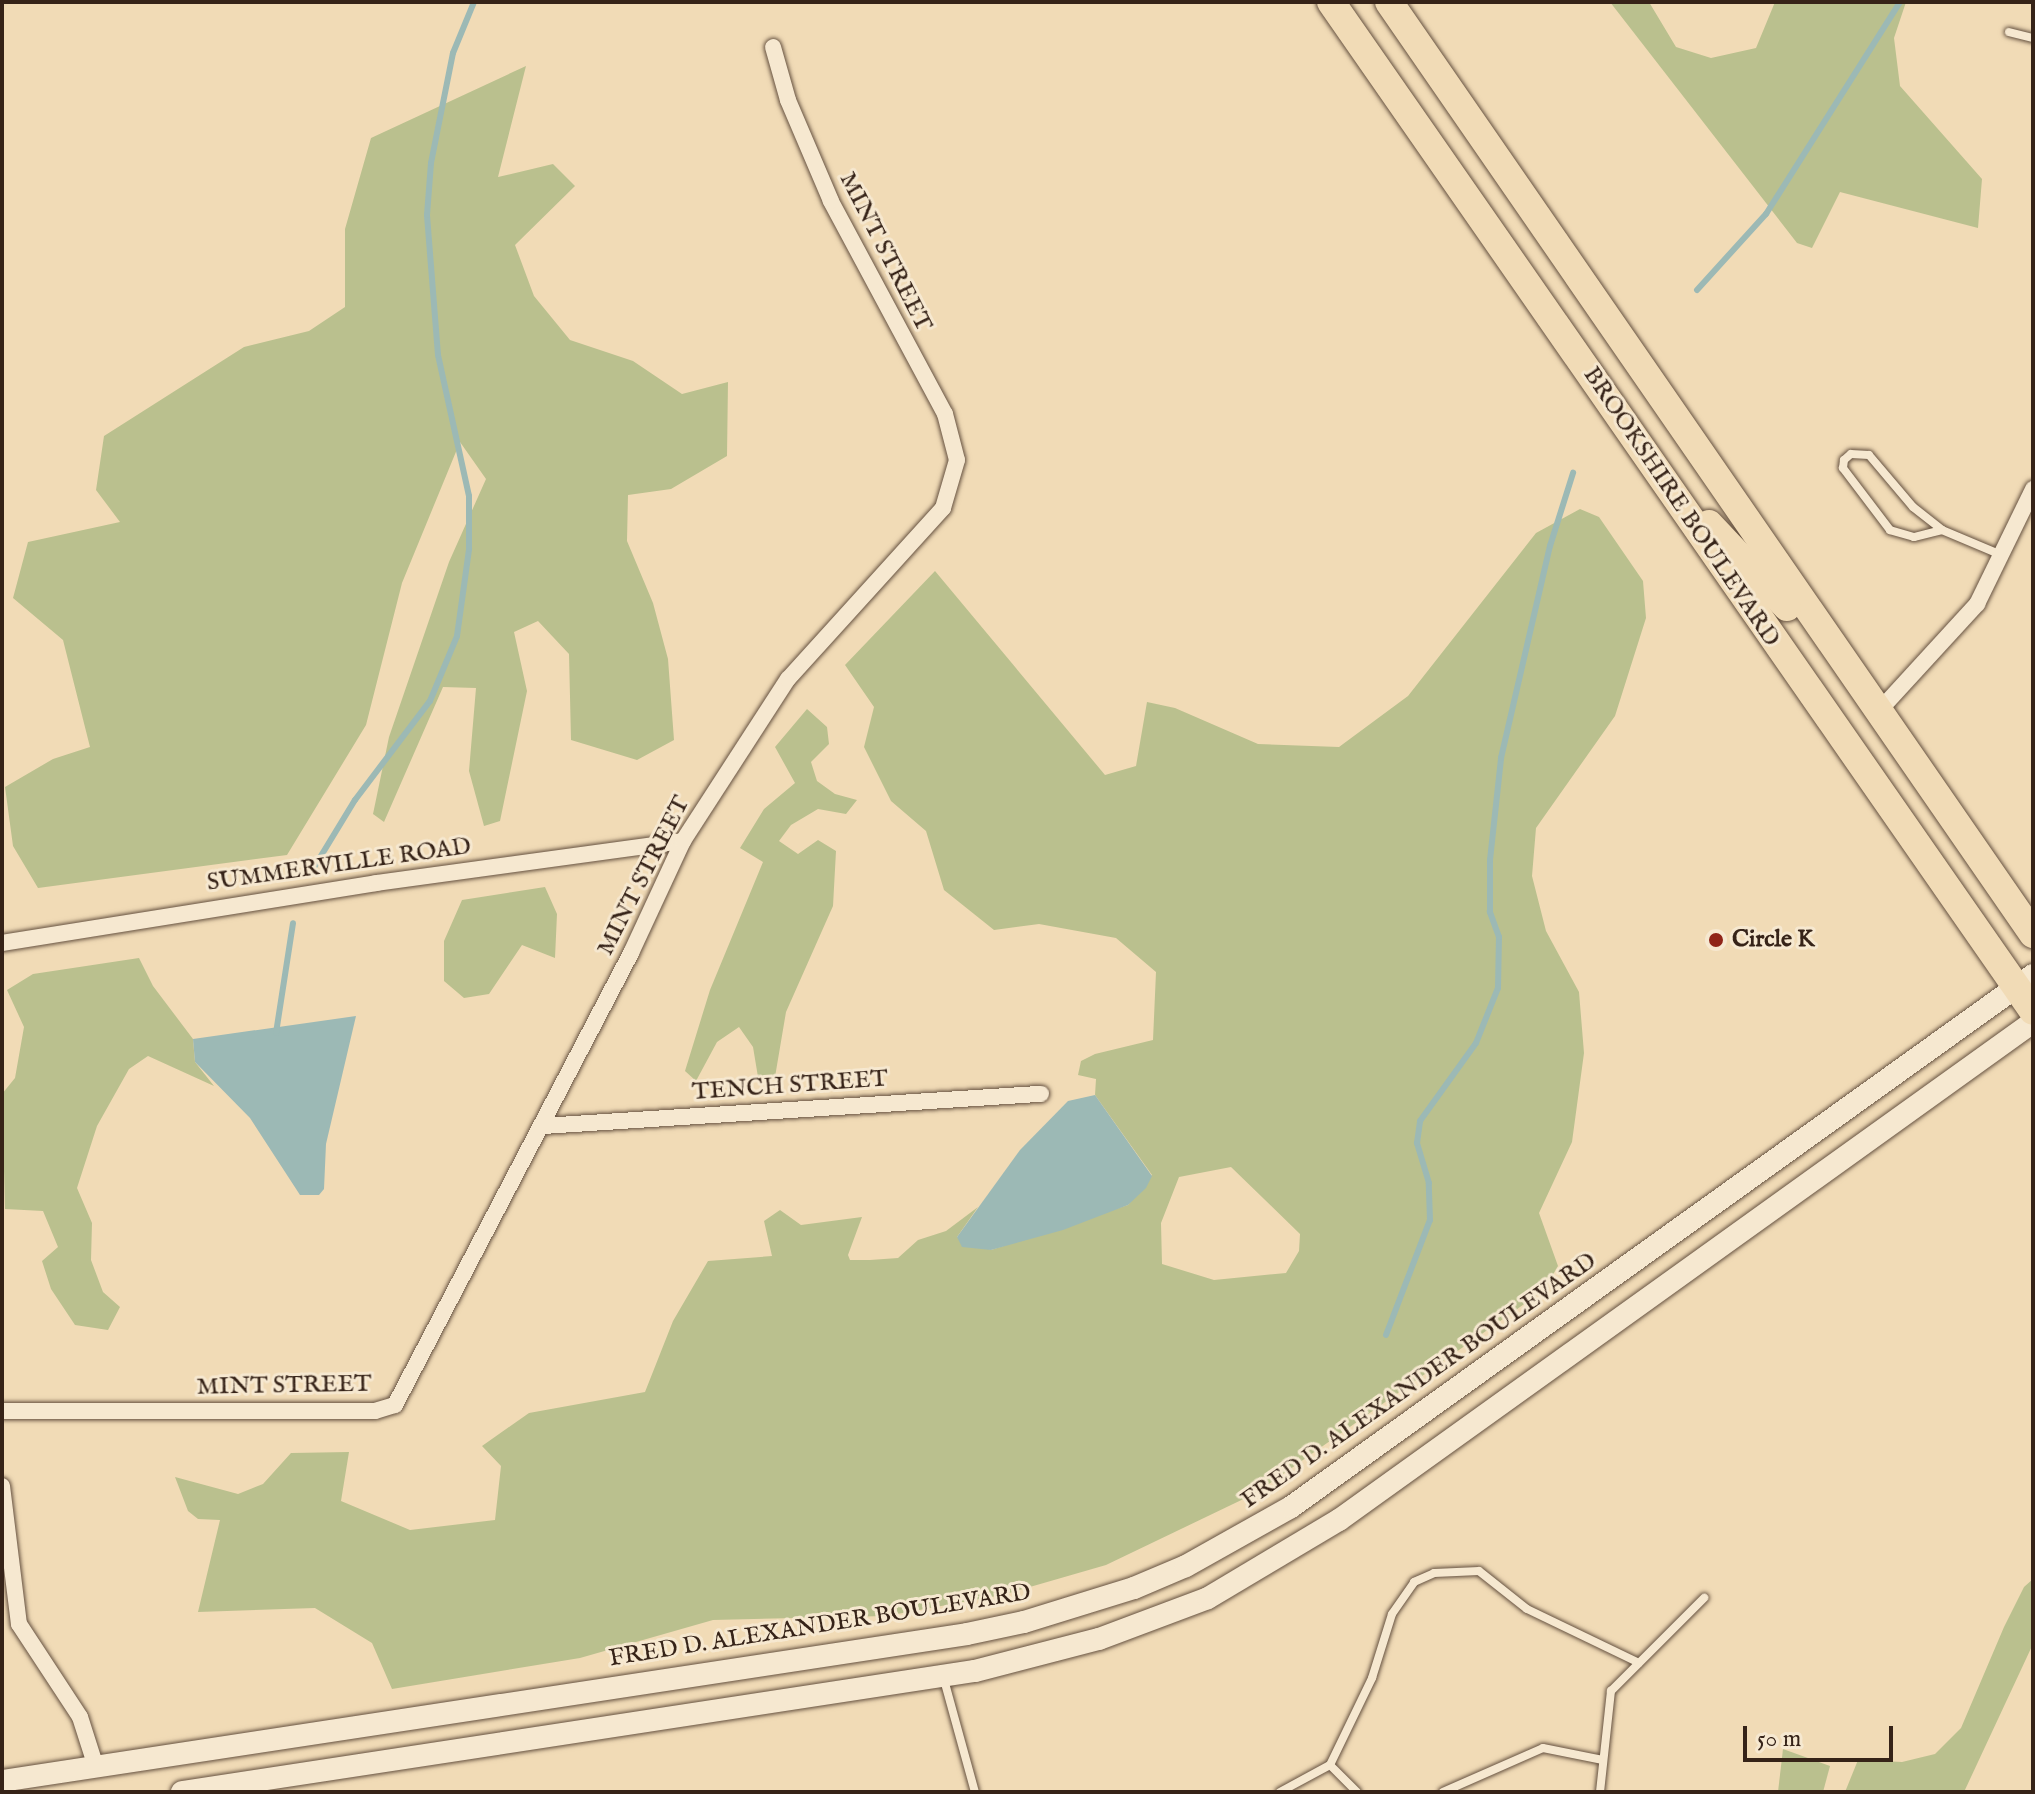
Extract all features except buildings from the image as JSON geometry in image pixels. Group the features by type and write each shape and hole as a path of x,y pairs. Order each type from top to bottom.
{"highway":[{"name":"BROOKSHIRE BOULEVARD","path":"1331,2 1853,756 2024,981 2033,1011"},
{"name":"BROOKSHIRE BOULEVARD","path":"1389,2 2033,934"},
{"path":"1653,466 1785,604 1853,701 1878,712"},
{"path":"1853,756 1867,750 1884,753 1949,845 1993,877"}],"main road":[{"name":"FRED D. ALEXANDER BOULEVARD","path":"2,1781 95,1764 1024,1622 1134,1588 1250,1532 2024,981"},
{"path":"182,1792 943,1675 1042,1655 1149,1622 1208,1598 1293,1552 2033,1022"},
{"path":"750,1664 756,1702"}],"street":[{"name":"MINT STREET","path":"2,1411 390,1409 543,1126 683,841 788,679 943,508 957,474 955,443 945,414 831,201 788,100 773,47"},
{"path":"1878,712 1977,604 2004,556 2033,489"},
{"name":"SUMMERVILLE ROAD","path":"2,943 362,885 683,841"},
{"name":"TENCH STREET","path":"543,1126 1041,1094"},
{"path":"2,1486 8,1606 24,1636 80,1717 95,1764"}],"lane":[{"path":"2009,32 2033,38"},
{"path":"1942,530 1914,537 1890,530 1843,468 1844,460 1851,454 1869,455 1913,507 1942,530 2004,556"},
{"path":"1280,1792 1330,1765 1372,1678 1392,1614 1414,1582 1434,1573 1479,1571 1527,1609 1639,1663"},
{"path":"1600,1792 1611,1691 1704,1598"},
{"path":"943,1675 975,1792"},
{"path":"1443,1792 1543,1748 1603,1760"},
{"path":"1330,1765 1357,1792"}],"green space":[{"path":"1610,2 1649,2 1676,47 1711,58 1756,48 1775,2 1906,2 1894,38 1900,86 1982,179 1978,228 1840,192 1812,248 1797,243"},
{"path":"526,66 498,177 553,164 575,186 515,245 534,296 570,340 633,361 682,394 728,382 727,456 671,489 628,495 627,541 653,603 668,659 674,740 637,760 571,740 569,654 538,621 514,632 527,691 500,821 484,826 469,771 476,688 443,687 384,822 373,814 389,737 449,562 486,479 460,442 402,583 366,725 287,855 38,888 13,846 5,787 53,759 90,747 63,640 13,598 28,542 120,522 96,490 104,436 244,347 309,331 345,307 345,229 371,138"},
{"path":"1580,509 1599,517 1643,581 1646,618 1615,716 1536,828 1532,876 1546,931 1579,992 1584,1053 1572,1142 1539,1213 1558,1266 1544,1290 1256,1493 1106,1565 1002,1595 886,1616 713,1620 580,1658 392,1689 372,1643 315,1608 198,1612 220,1520 198,1519 188,1511 175,1477 238,1494 263,1484 291,1453 349,1452 341,1501 410,1530 495,1520 501,1466 482,1446 529,1413 645,1392 673,1321 708,1261 772,1256 764,1221 780,1210 801,1225 862,1217 848,1255 850,1260 870,1260 898,1258 918,1240 946,1231 978,1207 957,1237 991,1250 1128,1205 1152,1175 1095,1095 1096,1079 1078,1075 1081,1061 1095,1054 1153,1040 1156,972 1116,938 1039,924 994,930 944,890 926,831 891,801 864,747 874,707 845,665 935,571 1105,775 1136,766 1147,702 1175,708 1258,744 1339,747 1408,696 1536,533","holes":["1231,1167 1300,1234 1299,1251 1286,1273 1214,1280 1162,1264 1161,1223 1179,1177"]},
{"path":"807,709 827,727 829,744 811,762 817,781 835,794 857,800 846,814 818,809 791,825 779,841 798,854 818,840 836,851 833,906 786,1012 775,1077 758,1077 753,1047 739,1027 717,1042 696,1081 685,1071 710,990 763,862 740,848 764,809 795,783 775,747"},
{"path":"545,887 557,914 555,958 522,945 489,994 464,998 444,981 444,941 462,900"},
{"path":"139,958 153,986 193,1039 195,1062 214,1086 148,1056 129,1069 97,1126 77,1188 92,1223 91,1260 103,1292 120,1307 108,1330 75,1325 51,1289 42,1261 58,1247 43,1211 5,1209 2,1094 15,1078 24,1027 7,990 33,974"},
{"path":"2033,1579 2033,1644 1964,1792 1845,1792 1858,1760 1902,1762 1935,1754 1961,1728 2004,1627 2024,1587"},
{"path":"1783,1749 1830,1766 1823,1792 1778,1792"}],"water":[{"path":"356,1016 326,1144 324,1189 319,1195 300,1195 250,1118 195,1062 193,1039"},
{"path":"1095,1095 1152,1176 1146,1188 1128,1205 1063,1230 991,1250 962,1247 957,1237 1020,1150 1068,1101"}],"waterway":[{"path":"313,869 355,800 430,701 457,636 469,549 469,496 438,355 427,215 431,163 453,53 474,2"},
{"path":"1697,290 1766,214 1900,2"},
{"path":"1386,1335 1430,1220 1429,1183 1417,1143 1420,1121 1476,1043 1498,988 1499,937 1490,912 1490,860 1501,758 1550,546 1573,473"},
{"path":"276,1033 293,923"}],"place":[{"name":"Circle K","path":"1716,940"}]}
